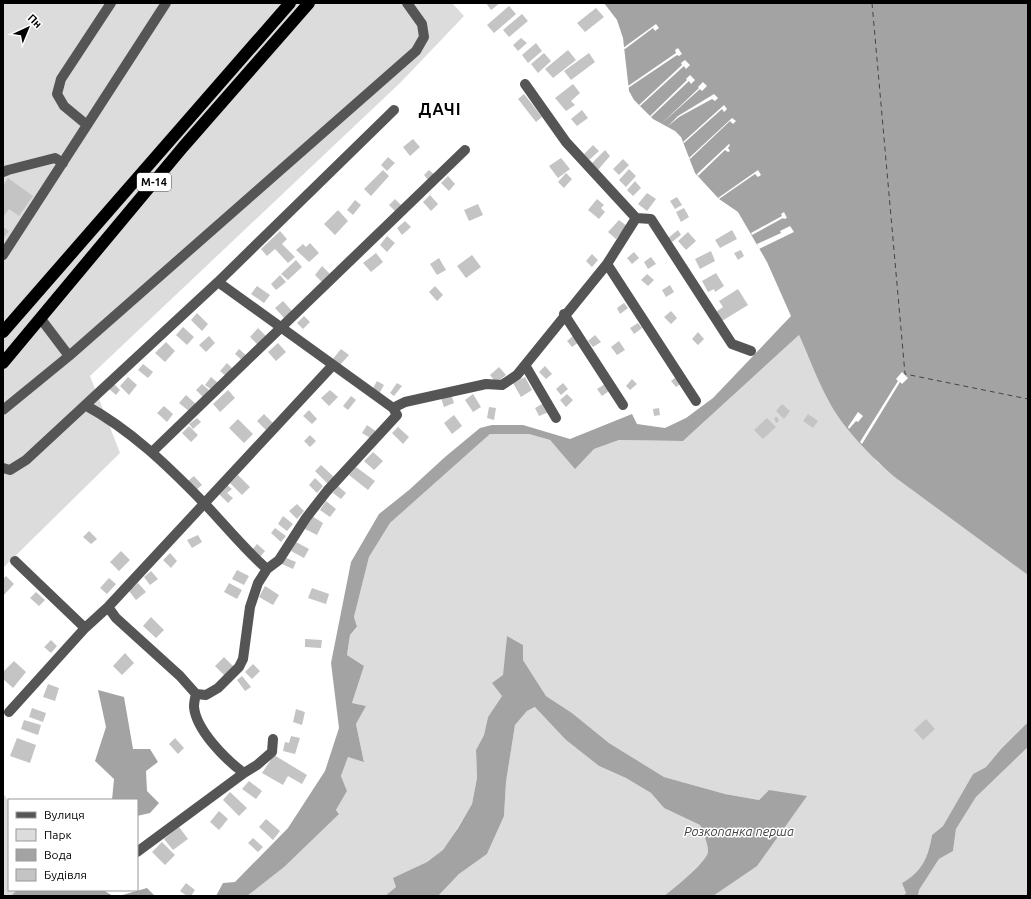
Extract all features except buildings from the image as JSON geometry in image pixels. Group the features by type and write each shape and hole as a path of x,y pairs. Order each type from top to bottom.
{"highway":[{"name":"М-14","path":"3,332 290,3"},
{"name":"М-14","path":"3,363 183,147 309,3"}],"street":[{"path":"87,125 58,99 58,86 61,79 111,3"},
{"path":"3,255 166,3"},
{"path":"3,410 70,356 416,51 424,37 422,24 408,3"},
{"path":"525,84 566,142 636,218 650,219 732,344 751,351"},
{"path":"3,468 10,470 26,460 218,282 394,110"},
{"path":"152,452 465,150"},
{"path":"3,172 54,158 62,163"},
{"path":"393,408 405,402 486,384 502,385 517,374 564,314 607,264 636,218"},
{"path":"607,264 696,401"},
{"path":"108,607 116,618 180,676 196,694 206,695 239,668 243,659 250,607 258,583 267,569 279,560 306,518 327,491 397,415 393,408 218,282"},
{"path":"564,314 623,405"},
{"path":"41,319 70,356"},
{"path":"9,712 85,628 108,607 333,365"},
{"path":"525,365 556,418"},
{"path":"85,404 107,416 152,452 205,504 248,552 267,569"},
{"path":"15,561 85,628"},
{"path":"196,694 194,707 199,723 209,738 234,766 244,773"},
{"path":"138,851 257,765 272,752 273,739"}],"green space":[{"path":"3,3 452,3 464,16 401,82 90,376 120,453 3,568"},
{"path":"799,335 828,401 878,463 1028,575 1028,722 1001,749 986,767 973,774 943,826 932,835 929,850 920,868 915,874 902,883 906,893 903,896 713,896 727,885 769,790 759,800 725,794 664,777 609,743 572,713 546,696 523,660 523,645 507,636 502,696 488,717 484,735 476,750 477,778 472,804 444,850 427,862 394,878 396,887 385,896 247,896 339,813 336,810 347,791 341,776 348,757 364,761 356,724 366,706 352,703 364,666 347,655 350,635 357,628 354,617 369,557 390,523 490,434 529,434 550,440 575,468 594,449 619,440 683,441"},
{"path":"536,707 566,740 599,766 626,778 651,793 664,808 700,825 707,845 708,852 706,857 689,876 664,896 438,896 459,874 487,854 504,816 506,782 515,725 527,711"},
{"path":"1028,747 1027,896 918,896 919,890 939,859 953,851 956,829 976,797"},
{"path":"3,793 8,800 8,891 99,891 106,896 3,896"}],"water":[{"path":"604,3 1028,3 1028,575 896,478 868,452 841,421 828,400 799,335 683,441 619,440 594,449 575,469 550,440 529,434 490,434 390,523 369,557 354,617 357,627 350,635 347,655 364,666 352,703 366,706 356,724 364,762 348,757 341,776 347,791 336,810 339,814 284,867 247,896 216,896 223,883 235,882 288,828 325,771 339,728 331,663 351,562 379,514 480,428 492,425 523,425 570,439 632,414 637,424 665,428 686,418 713,398 791,316 767,262 738,212 719,199 695,173 681,137 675,131 653,119 634,100 629,91 623,38 617,20"},
{"name":"Розкопанка перша","path":"507,636 523,645 523,660 546,696 572,713 609,743 664,777 725,794 759,800 769,790 807,796 757,866 713,896 664,896 689,876 706,857 708,852 707,845 700,825 664,808 651,793 626,778 599,766 566,740 535,707 527,711 515,725 506,782 504,816 487,854 459,874 438,896 385,896 396,887 393,878 427,862 443,850 472,804 477,778 476,750 484,735 488,717 502,696 492,683 503,675"},
{"path":"98,690 124,697 133,749 150,749 158,762 146,771 147,791 159,803 150,813 138,816 138,799 112,799 114,779 95,761 106,727"},
{"path":"1028,722 1028,747 976,797 956,829 953,851 939,859 919,890 918,896 903,896 906,893 902,883 915,874 920,868 929,850 932,835 943,826 973,774 986,767 1001,749"},
{"path":"147,888 154,895 119,896 138,891"},
{"path":"16,891 105,891 113,896 11,896"}],"pier":[{"path":"656,24 659,28 655,31 653,28 625,49 623,48"},
{"path":"678,48 682,54 679,56 677,55 628,88 628,86 676,53 675,50"},
{"path":"685,60 690,65 686,69 684,66 640,106 639,105 682,65 681,63"},
{"path":"690,75 695,80 691,84 689,81 651,117 650,116 687,80 686,79"},
{"path":"703,82 707,86 702,91 700,89 661,124 699,88 698,87"},
{"path":"714,94 718,98 715,101 712,99 679,117 667,127 678,116"},
{"path":"724,105 727,109 724,112 722,109 684,143 683,142"},
{"path":"732,118 736,121 733,124 730,121 690,159 689,158"},
{"path":"729,144 730,145 728,148 730,151 728,152 725,150 698,176 697,174"},
{"path":"758,170 761,175 758,177 755,174 719,199 718,198"},
{"path":"784,212 787,218 783,218 752,235 751,233 782,216 781,214"},
{"path":"790,226 794,232 759,249 757,244 781,233 780,231"},
{"path":"902,372 908,378 902,384 900,382 862,444 860,442 898,381 896,379"},
{"path":"858,412 863,416 849,429 848,427"}],"ferry route":[{"path":"872,3 905,374 1028,399"}],"district":[{"name":"ДАЧІ","path":"440,109"}]}
